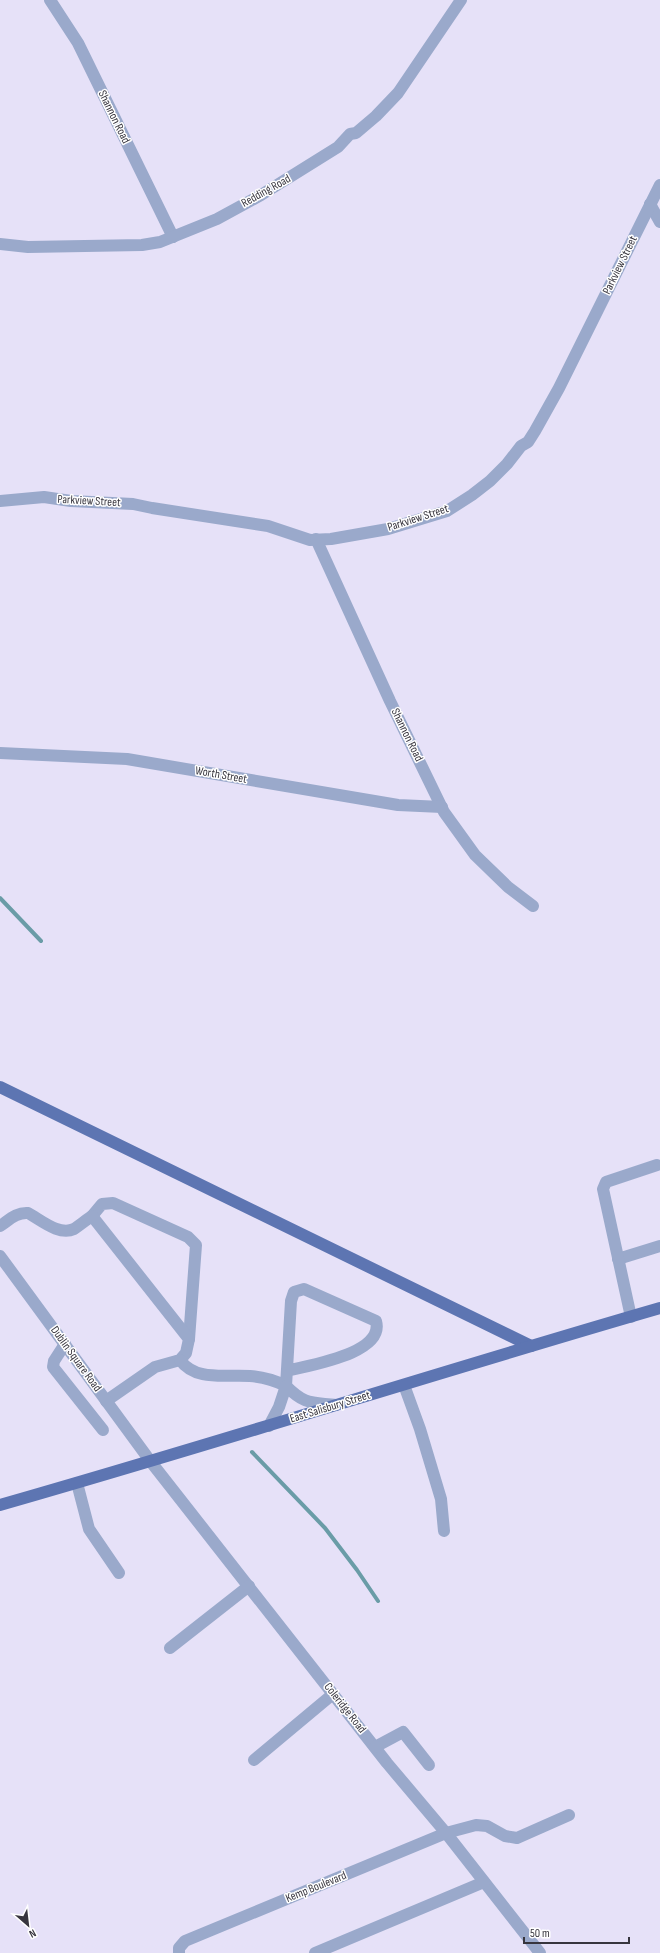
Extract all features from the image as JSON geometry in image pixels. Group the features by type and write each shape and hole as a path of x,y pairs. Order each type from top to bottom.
{"main road":[{"path":"0,1087 531,1346"},
{"name":"East Salisbury Street","path":"0,1505 151,1462 660,1308"}],"street":[{"name":"Shannon Road","path":"50,0 78,44 173,237"},
{"name":"Redding Road","path":"0,244 28,247 126,247 160,242 217,219 261,195 327,155 350,134 356,133 376,116 398,93 461,0"},
{"name":"Parkview Street","path":"0,501 44,497 71,501 133,504 268,526 310,540 331,539 388,529 447,511 472,495 507,464 535,431 559,388 660,186"},
{"path":"650,204 660,222"},
{"name":"Shannon Road","path":"316,540 390,701 442,807 475,855 508,887 533,906"},
{"name":"Worth Street","path":"0,753 127,759 398,805 442,807"},
{"path":"631,1317 602,1189 606,1182 657,1164"},
{"path":"0,1226 16,1214 23,1212 28,1213 59,1230 66,1231 73,1229 92,1216 102,1204 113,1203 188,1236 193,1241 196,1246 189,1339 186,1353 180,1360 155,1367 106,1400"},
{"path":"92,1216 189,1339"},
{"path":"618,1259 660,1246"},
{"name":"Dublin Square Road","path":"0,1256 151,1462"},
{"path":"268,1426 279,1407 286,1386 291,1301 294,1292 304,1289 376,1321 376,1334 369,1344 358,1350 287,1371"},
{"path":"65,1344 54,1361 53,1367 103,1430"},
{"path":"180,1360 189,1370 198,1374 251,1376 271,1379 286,1386 299,1399 310,1402 336,1405"},
{"path":"404,1385 420,1429 442,1499 444,1531"},
{"name":"Coleridge Road","path":"151,1462 333,1694 446,1833 540,1953"},
{"path":"77,1483 89,1528 119,1573"},
{"path":"170,1648 249,1586"},
{"path":"254,1760 333,1694"},
{"path":"375,1747 403,1732 429,1765"},
{"name":"Kemp Boulevard","path":"179,1953 179,1948 185,1941 446,1833 476,1825 487,1826 506,1836 517,1838 569,1816"},
{"path":"315,1953 484,1882"}],"waterway":[{"path":"0,898 41,941"},
{"path":"252,1452 325,1528 357,1570 378,1601"}]}
